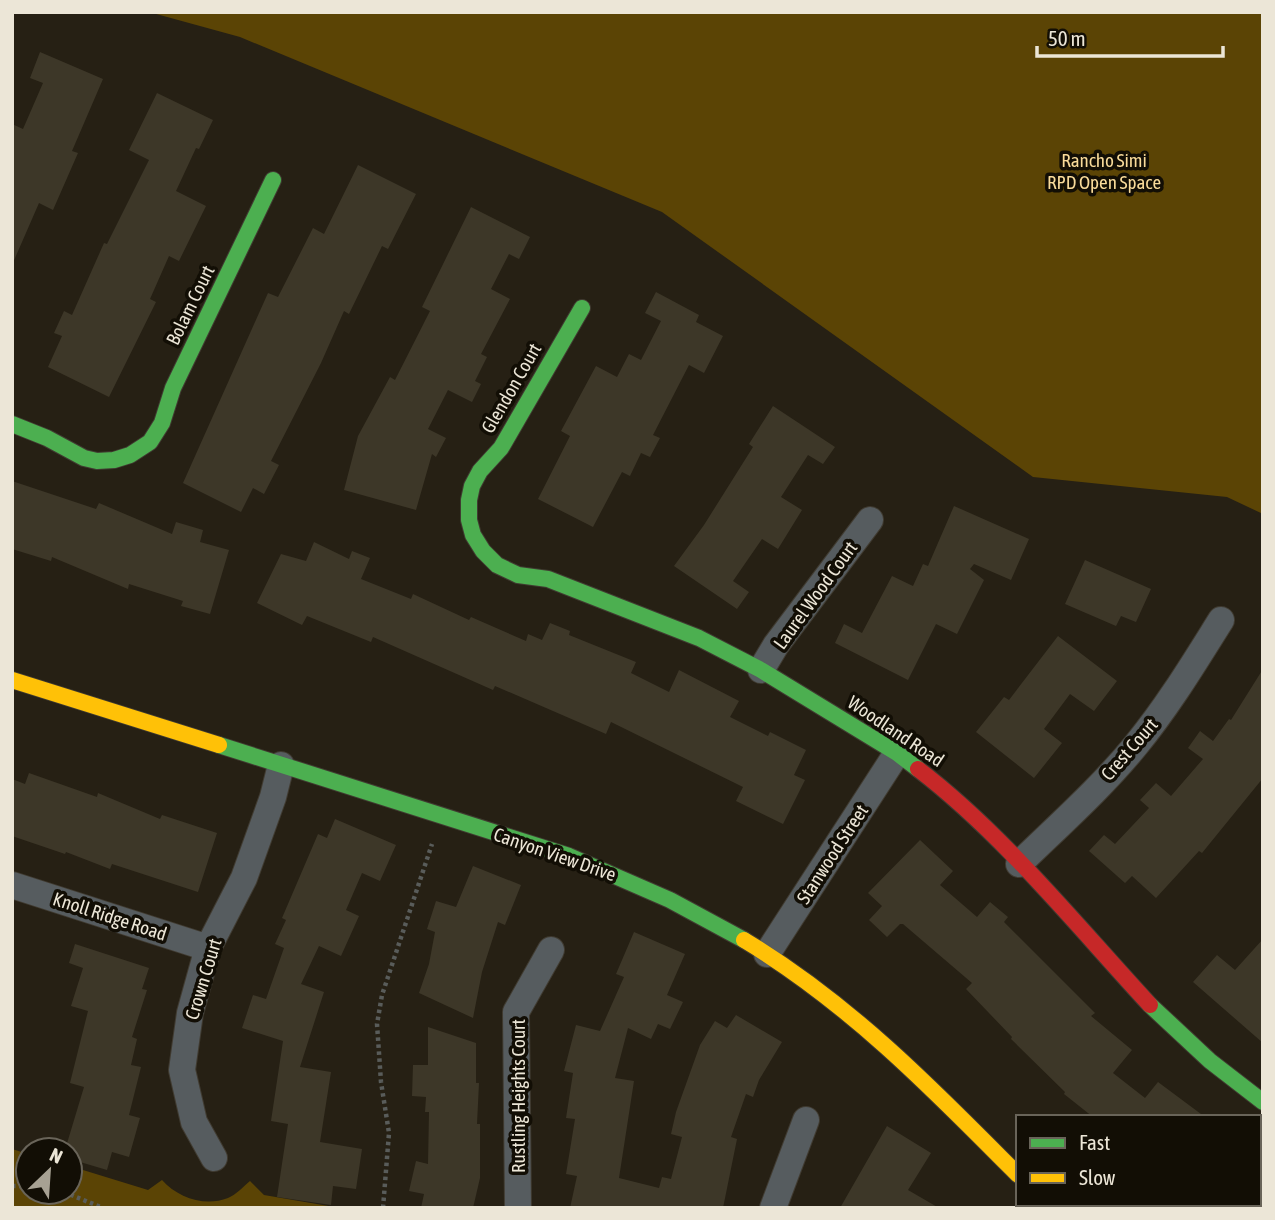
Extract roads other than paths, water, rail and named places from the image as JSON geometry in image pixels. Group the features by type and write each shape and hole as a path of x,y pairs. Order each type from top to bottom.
{"street":[{"name":"Bolam Court","path":"12,424 49,439 70,453 93,461 130,457 145,447 155,437 166,418 173,388 274,180"},
{"name":"Glendon Court","path":"472,486 480,471 501,447 582,307"},
{"name":"Woodland Road","path":"472,486 469,520 473,535 482,551 497,565 518,575 548,579 699,638 761,670 897,753 944,789 990,833 1155,1011 1210,1061 1263,1102"},
{"name":"Laurel Wood Court","path":"761,670 776,645 870,520"},
{"name":"Crest Court","path":"1019,864 1135,746 1171,699 1221,620"},
{"name":"Canyon View Drive","path":"12,680 569,856 639,884 706,918 767,954 826,995 888,1046 1016,1173"},
{"name":"Stanwood Street","path":"767,954 897,753"},
{"name":"Crown Court","path":"214,1157 194,1122 182,1070 190,1013 208,948 244,878 273,797 281,765"},
{"name":"Knoll Ridge Road","path":"12,885 208,948"},
{"name":"Rustling Heights Court","path":"518,1208 516,1012 551,950"},
{"path":"773,1208 806,1120"}],"park label":[{"name":"Rancho Simi RPD Open Space","path":"1104,171"}]}
